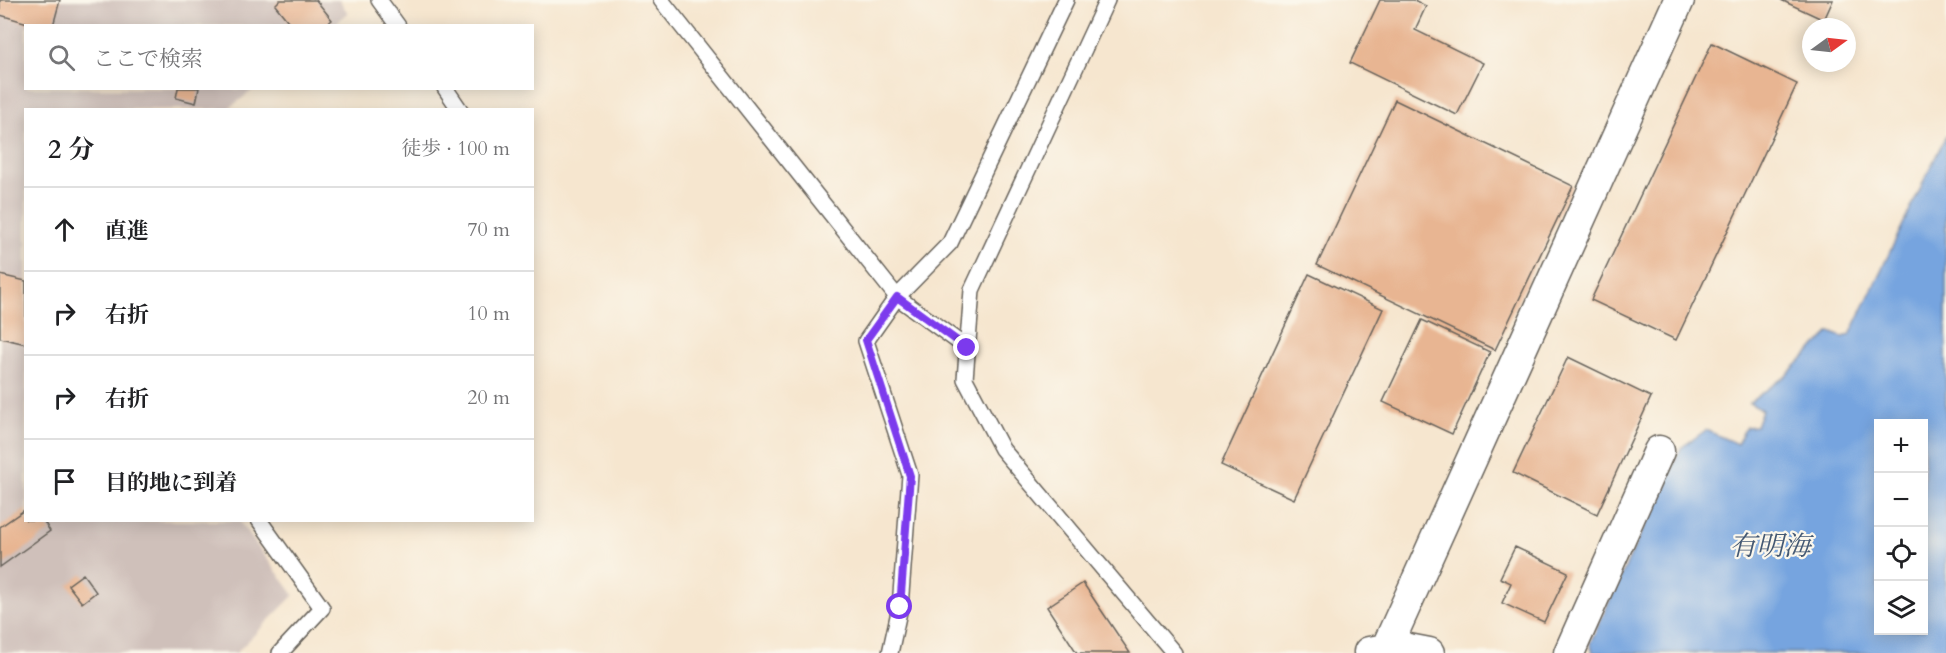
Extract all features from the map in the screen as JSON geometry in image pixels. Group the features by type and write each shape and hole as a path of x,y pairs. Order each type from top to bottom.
{"street":[{"path":"1376,651 1679,0"},
{"path":"1569,653 1659,451"},
{"path":"1376,651 1398,647 1429,653"}],"lane":[{"path":"379,0 397,24"},
{"path":"661,0 897,297 967,348"},
{"path":"890,653 900,607 910,476 866,340 897,297 950,243 1066,0"},
{"path":"1107,0 972,290 965,379 1002,449 1174,653"},
{"path":"446,90 459,108"},
{"path":"260,522 322,608 280,653"}],"shaded area":[{"path":"0,0 339,0 348,13 335,24 24,24 24,90 253,90 229,108 24,108 24,522 240,522 294,595 236,653 0,653"}],"water":[{"name":"有明海","path":"1946,135 1946,653 1593,653 1590,643 1681,448 1706,430 1737,444 1746,427 1756,426 1762,410 1749,403 1784,377 1830,332 1842,337 1850,335"}],"building":[{"path":"0,0 60,0 54,24 31,24 0,15"},
{"path":"280,0 316,0 332,20 327,24 290,24 275,5"},
{"path":"1380,0 1414,0 1426,6 1415,30 1483,63 1457,115 1350,63"},
{"path":"1781,0 1833,0 1825,18 1820,18"},
{"path":"1712,43 1797,84 1676,340 1591,300"},
{"path":"178,90 199,90 196,103 176,98"},
{"path":"1395,100 1573,186 1495,350 1317,265"},
{"path":"1309,274 1383,309 1294,499 1221,465"},
{"path":"0,275 24,281 24,344 0,338"},
{"path":"1422,320 1490,352 1452,434 1383,402"},
{"path":"1568,357 1651,397 1597,514 1513,473"},
{"path":"24,510 24,522 44,522 50,531 0,567 0,527"},
{"path":"1515,547 1568,572 1544,622 1502,603 1511,583 1500,578"},
{"path":"83,574 96,592 82,603 68,585"},
{"path":"1083,583 1130,653 1077,653 1047,607"}],"route":[{"path":"900,607 910,476 866,340 897,297 967,348"}]}
